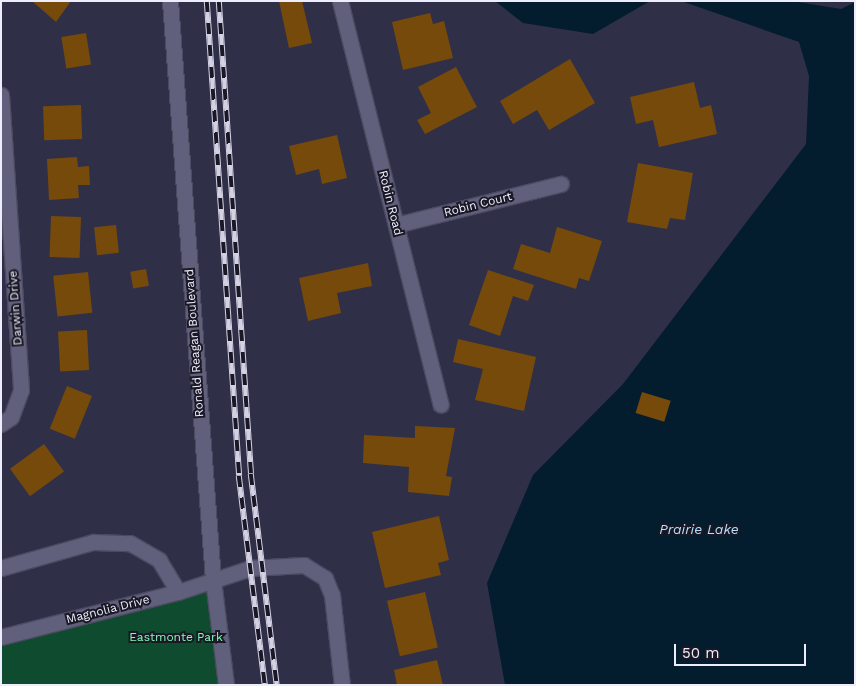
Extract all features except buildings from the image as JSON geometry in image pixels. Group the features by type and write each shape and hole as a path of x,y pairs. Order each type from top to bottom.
{"street":[{"name":"Ronald Reagan Boulevard","path":"170,1 213,580 226,685"},
{"name":"Robin Road","path":"340,1 441,405"},
{"name":"Darwin Drive","path":"1,95 21,390 11,417 1,424"},
{"name":"Robin Court","path":"396,226 561,184"},
{"path":"1,568 93,542 130,543 159,560 178,592"},
{"name":"Magnolia Drive","path":"1,637 283,563 304,565 324,578 332,595 342,685"}],"green space":[{"name":"Eastmonte Park","path":"213,580 233,685 1,685 1,637"}],"water":[{"path":"495,1 650,1 593,34 523,23"},
{"name":"Prairie Lake","path":"681,1 792,1 841,9 855,2 855,685 505,685 487,583 533,475 623,384 806,144 809,76 799,42"}],"railway":[{"path":"207,1 239,476 265,685"},
{"path":"219,1 251,474 277,685"}]}
